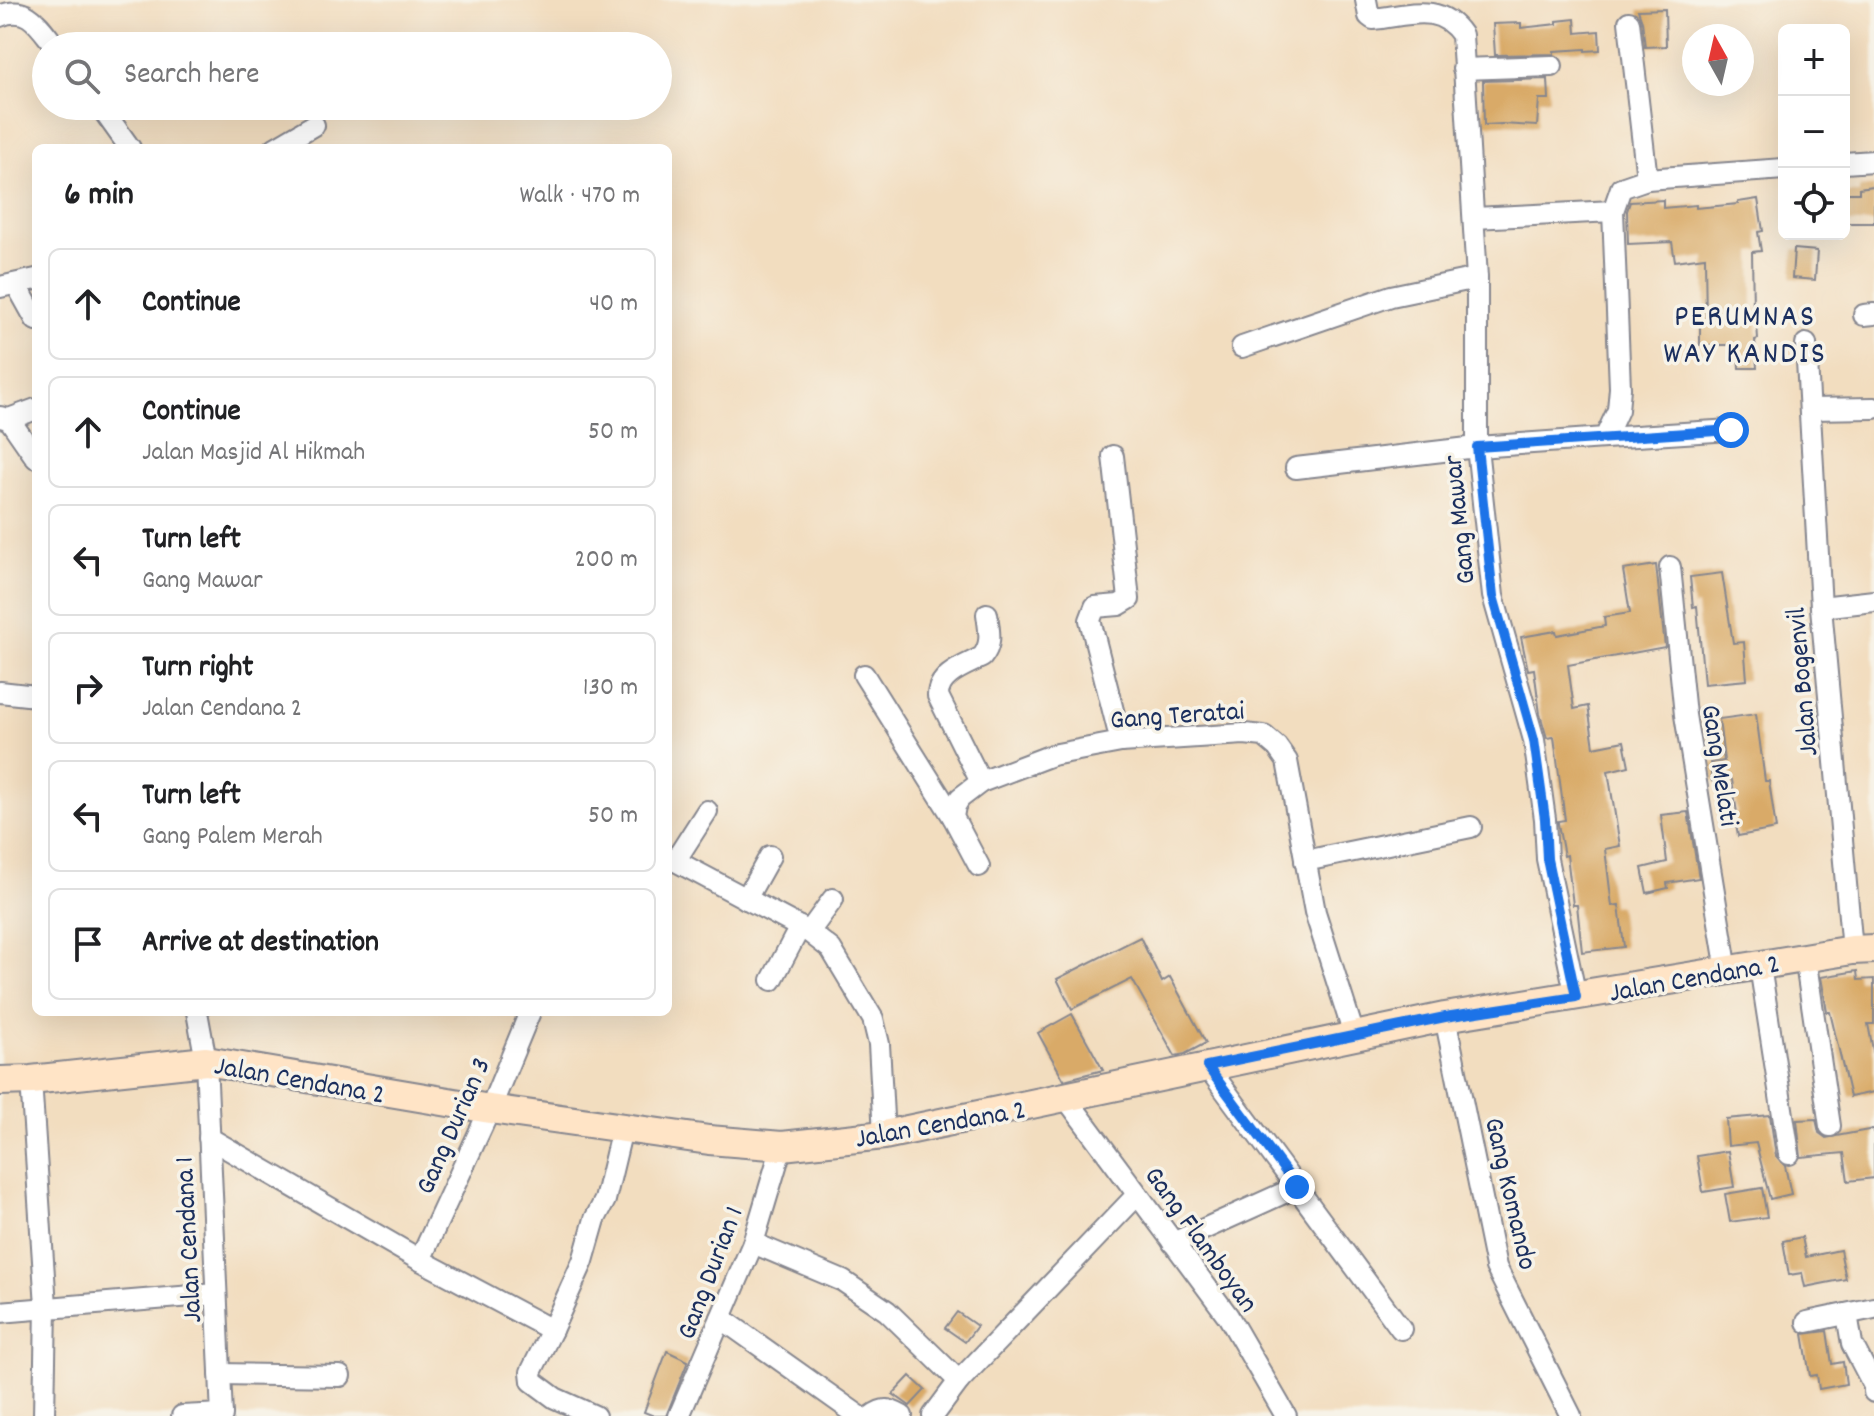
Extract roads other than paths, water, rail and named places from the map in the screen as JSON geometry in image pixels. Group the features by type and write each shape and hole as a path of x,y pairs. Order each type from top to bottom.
{"street":[{"name":"Gang Mawar","path":"1366,0 1369,16 1373,19 1431,13 1453,22 1462,35 1477,278 1477,447 1493,596 1534,740 1547,859 1576,997"},
{"path":"0,16 24,12 44,32"},
{"path":"1629,22 1647,179"},
{"path":"1463,69 1552,66"},
{"path":"110,120 127,144"},
{"path":"282,144 314,125"},
{"path":"1850,163 1874,161"},
{"path":"1605,438 1618,410 1620,388 1613,211 1621,188 1647,179 1778,169"},
{"path":"1474,218 1613,211"},
{"path":"1242,347 1391,296 1477,278"},
{"path":"17,284 32,312"},
{"name":"Jalan Bogenvil","path":"1806,344 1821,607 1863,949"},
{"path":"1810,409 1874,408"},
{"path":"32,410 4,418 32,453"},
{"path":"1296,468 1477,447 1731,430"},
{"path":"1113,456 1129,599 1119,605 1095,607 1090,620 1121,742"},
{"name":"Gang Melati","path":"1670,567 1685,715 1727,971"},
{"path":"1821,607 1874,601"},
{"path":"981,782 938,696 938,688 942,680 987,651 990,645 987,614"},
{"path":"864,675 953,817 979,866"},
{"path":"0,692 32,696"},
{"name":"Gang Teratai","path":"953,817 960,798 981,782 1052,755 1121,742 1244,734 1264,736 1287,761 1315,912 1354,1035"},
{"path":"707,811 672,859 804,930 831,949 873,1019 879,1044 884,1135"},
{"path":"1305,861 1471,827"},
{"path":"746,899 770,856"},
{"path":"772,980 804,930 833,899"},
{"name":"Jalan Cendana 2","path":"0,1081 206,1061 622,1129 782,1146 884,1135 1445,1017 1863,949"},
{"path":"1805,957 1830,1126"},
{"path":"1760,966 1789,1154"},
{"name":"Jalan Cendana 1","path":"198,1016 206,1061 222,1415"},
{"name":"Gang Durian 3","path":"420,1260 490,1109 528,1016"},
{"name":"Gang Komando","path":"1445,1017 1496,1267 1571,1416"},
{"path":"1207,1066 1401,1329"},
{"path":"31,1080 46,1306 44,1416"},
{"name":"Gang Flamboyan","path":"1066,1098 1228,1316 1286,1416"},
{"path":"595,1416 555,1398 532,1381 531,1372 583,1261 595,1219 605,1200 622,1129"},
{"path":"209,1138 420,1260 552,1330"},
{"name":"Gang Durian 1","path":"679,1416 753,1243 782,1146"},
{"path":"1173,1243 1297,1187"},
{"path":"933,1416 959,1381 1137,1195"},
{"path":"753,1243 843,1281 887,1311 959,1381"},
{"path":"0,1312 216,1294"},
{"path":"1807,1322 1874,1308"},
{"path":"1847,1314 1852,1344 1874,1386 1874,1392"},
{"path":"721,1318 859,1416"},
{"path":"220,1374 340,1376"},
{"path":"872,1416 888,1409 902,1416"},
{"path":"182,1416 222,1415"}],"district":[{"name":"PERUMNAS WAY KANDIS","path":"1745,332"}]}
